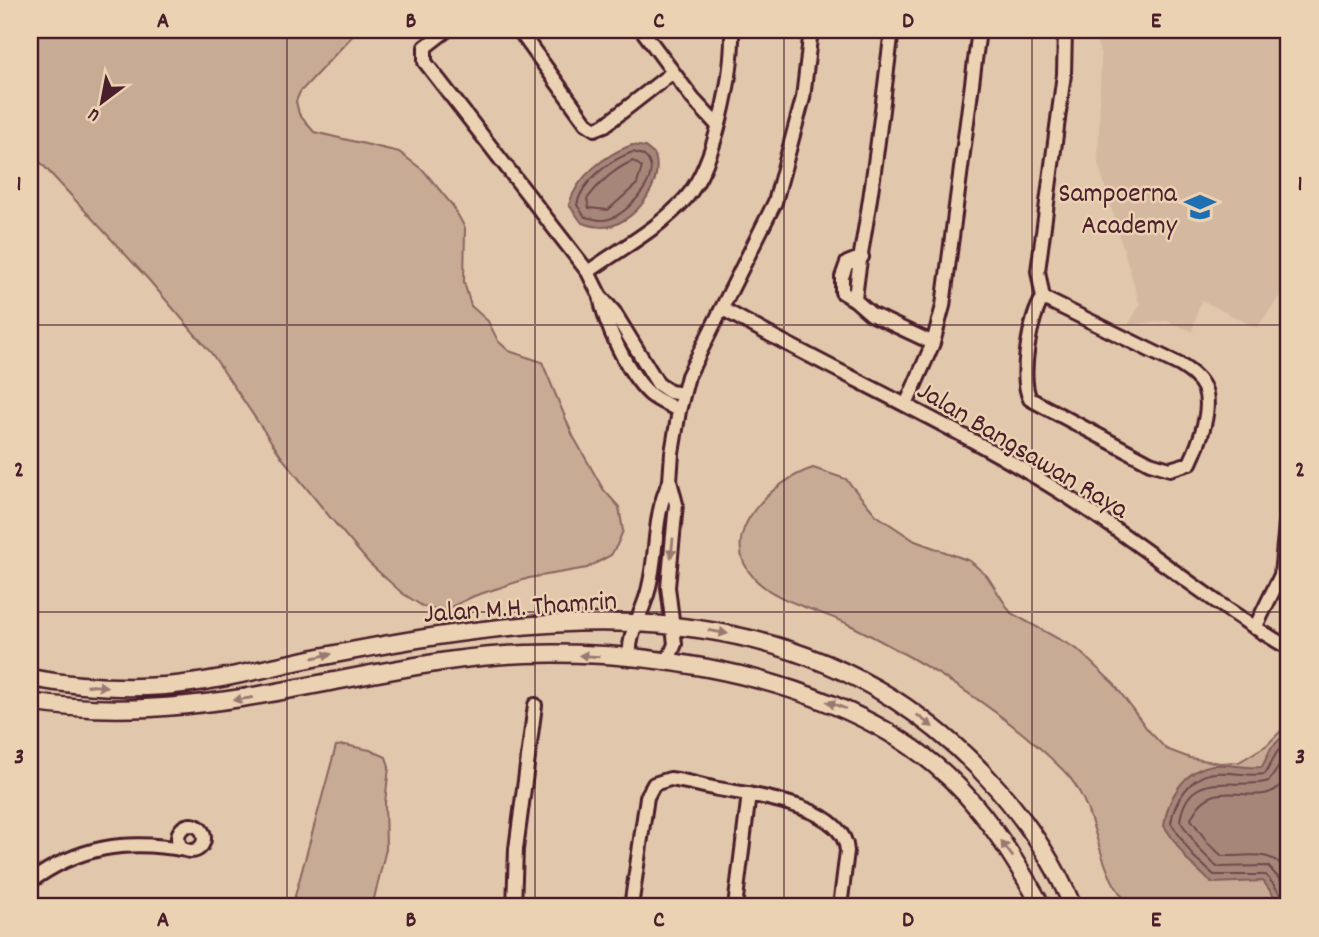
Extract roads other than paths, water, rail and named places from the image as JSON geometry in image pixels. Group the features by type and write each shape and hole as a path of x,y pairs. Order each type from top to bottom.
{"main road":[{"name":"Jalan M.H. Thamrin","path":"30,678 92,686 166,686 483,628 562,622 670,624 759,640 837,667 913,712 961,749 1017,813 1045,855 1073,907"},
{"name":"Jalan M.H. Thamrin","path":"30,702 103,710 159,710 285,692 457,659 519,654 630,659 750,677 800,691 849,710 895,736 935,765 972,801 1018,864 1042,907"}],"street":[{"path":"447,30 425,47 425,62 588,272 600,296 614,312 658,384 670,392 683,394"},
{"path":"519,30 591,128 605,125 673,72"},
{"path":"642,30 707,117 718,126"},
{"path":"588,272 687,197 702,171 728,89 732,30"},
{"path":"630,659 629,639 650,586 659,503 670,481 683,394 700,351 775,202 803,97 811,30"},
{"path":"892,30 855,300 871,313 933,344"},
{"path":"905,405 933,344 946,287 979,30"},
{"path":"1043,298 1180,365 1198,379 1206,392 1206,406 1201,434 1190,463 1170,469 1150,463 1030,398 1025,387 1034,314 1043,298 1038,271 1064,74 1065,30"},
{"path":"600,296 603,317 635,376 651,394 679,411"},
{"name":"Jalan Bangsawan Raya","path":"723,309 829,368 905,405 1065,495 1255,628 1289,648"},
{"path":"626,358 640,352"},
{"path":"667,663 675,644 670,624 668,587 676,504 670,481"},
{"path":"1255,628 1281,575 1289,493"},
{"path":"514,907 516,849 535,705"},
{"path":"631,907 647,797 654,784 663,779 794,804 837,830 846,843 839,907"},
{"path":"735,907 749,794"},
{"path":"30,882 71,857 95,848 130,844 186,850"}],"water":[{"path":"632,145 645,147 655,155 657,165 656,176 641,206 614,225 602,227 582,223 569,205 578,185 602,161"},
{"path":"1289,730 1289,902 1282,907 1263,881 1212,883 1188,861 1164,826 1173,797 1193,773 1213,765 1262,767 1271,748"}],"place":[{"name":"Sampoerna Academy","path":"1200,207"}]}
